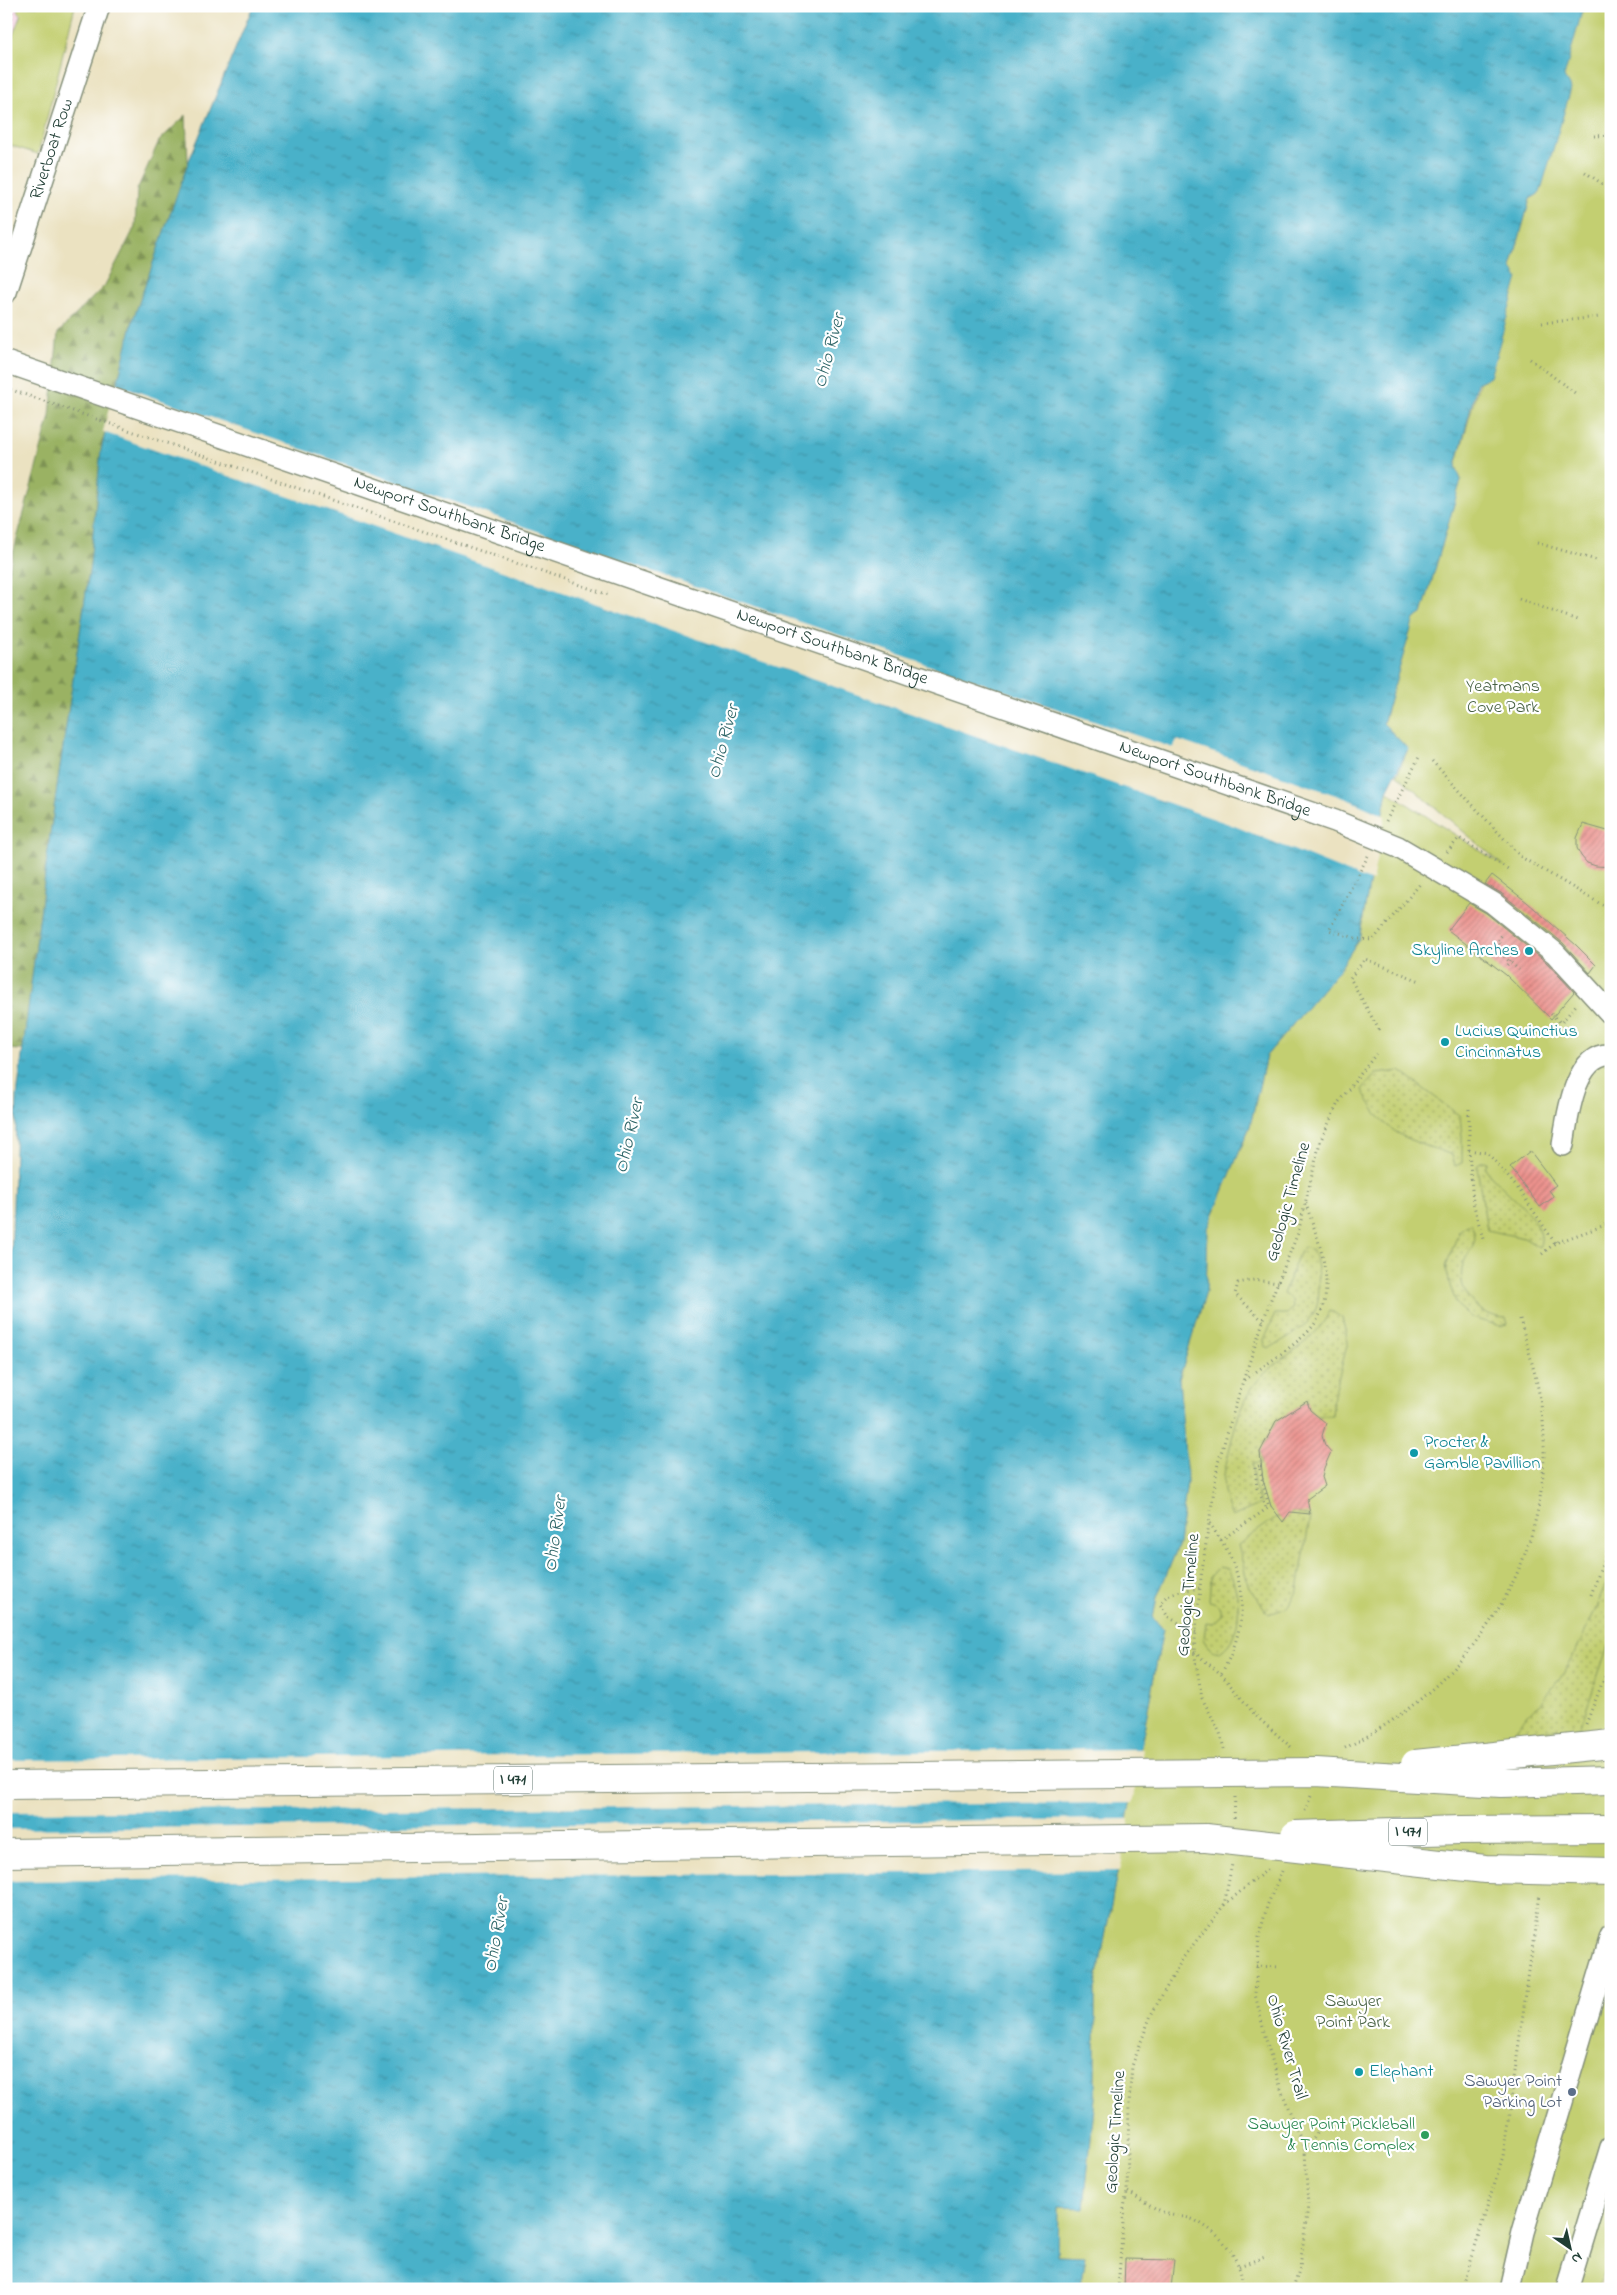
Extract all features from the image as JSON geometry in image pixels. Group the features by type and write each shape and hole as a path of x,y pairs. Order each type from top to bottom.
{"highway":[{"path":"1307,1763 1505,1756 1611,1744"},
{"name":"I 471","path":"6,1785 1307,1763 1501,1783 1611,1780"},
{"name":"I 471","path":"6,1854 1206,1838 1460,1830 1611,1829"},
{"path":"1206,1838 1359,1857 1485,1869 1611,1872"}],"street":[{"name":"Riverboat Row","path":"6,292 99,6"},
{"name":"Newport Southbank Bridge","path":"6,362 1335,821 1398,847 1493,903 1555,953 1611,1014"},
{"path":"1563,1145 1569,1101 1577,1083 1594,1060 1603,1055 1611,1055"},
{"path":"1510,2289 1526,2223 1611,1936"},
{"path":"1568,2289 1611,2147"}],"path":[{"path":"6,32 12,16 11,6"},
{"path":"1594,136 1611,135"},
{"path":"1585,172 1611,190"},
{"path":"1542,323 1599,317"},
{"path":"1530,360 1575,393"},
{"path":"1537,543 1596,560"},
{"path":"1519,599 1577,620"},
{"path":"1432,761 1521,857 1610,910"},
{"path":"1500,953 1519,970"},
{"path":"1379,1030 1350,978 1365,959 1420,981"},
{"path":"1551,1014 1560,1023"},
{"name":"Geologic Timeline","path":"1225,1751 1220,1733 1202,1698 1194,1651 1200,1588 1218,1463 1242,1381 1298,1233 1320,1142 1338,1103 1376,1054"},
{"path":"1469,1109 1469,1150 1473,1202 1483,1239"},
{"path":"1469,1150 1488,1153 1520,1191 1555,1243"},
{"path":"1242,1381 1313,1326 1324,1306 1327,1281 1322,1253 1305,1201"},
{"path":"1542,1254 1555,1243 1611,1223"},
{"path":"1264,1321 1235,1294 1238,1283 1254,1280 1279,1283"},
{"path":"1342,1750 1375,1734 1416,1702 1459,1663 1495,1616 1507,1595 1528,1546 1536,1519 1542,1485 1544,1424 1540,1388 1518,1315"},
{"path":"1221,1540 1269,1507 1264,1496 1260,1466"},
{"path":"1209,1523 1230,1556 1243,1600 1238,1640 1221,1674"},
{"path":"1591,1595 1607,1551"},
{"path":"1196,1632 1168,1617 1160,1604 1164,1596 1200,1588"},
{"path":"1194,1651 1221,1674 1256,1716 1307,1763"},
{"path":"1234,1823 1235,1788"},
{"name":"Geologic Timeline","path":"1118,2289 1124,2208 1127,2192 1129,2103 1132,2066 1151,2015 1178,1966 1224,1905 1233,1858"},
{"path":"1224,1905 1275,1863"},
{"name":"Ohio River Trail","path":"1281,1874 1265,1914 1259,1937 1255,1994 1266,2040 1281,2089 1305,2151 1308,2206 1300,2267 1293,2289"},
{"path":"1462,2289 1503,2156 1541,1883"},
{"path":"1256,1966 1280,1968"},
{"path":"1305,2151 1325,2122"},
{"path":"1127,2192 1168,2214 1193,2219 1208,2228 1232,2251 1239,2266 1243,2289"},
{"path":"1239,2266 1265,2257"}],"shaded area":[{"path":"6,6 17,6 18,12 21,14 6,53"}],"green space":[{"path":"17,6 75,6 38,154 6,144 6,53 21,14 18,12"},
{"name":"Sawyer Point Park","path":"1592,6 1611,6 1611,2262 1595,2289 1080,2289 1085,2256 1057,2255 1058,2207 1084,2207 1095,2097 1095,1990 1163,1629 1153,1618 1157,1597 1179,1544 1187,1481 1179,1379 1206,1292 1208,1228 1250,1126 1266,1056 1339,970 1359,939 1387,791 1504,866 1397,775 1408,749 1383,724 1414,618 1422,614 1461,480 1456,466 1530,199 1540,193 1563,77 1582,11"},
{"path":"186,115 188,163 133,320 101,450 90,565 50,835 23,1050 6,1049 6,580 50,416 58,333 105,285 135,227 137,190 159,141"},
{"path":"1400,1071 1460,1116 1462,1163 1455,1166 1452,1155 1402,1136 1384,1122 1374,1109 1362,1090 1376,1074"},
{"path":"1488,1162 1485,1167 1490,1175 1521,1205 1538,1227 1541,1237 1539,1247 1524,1238 1487,1230 1477,1167 1479,1163"},
{"path":"1470,1223 1475,1236 1462,1269 1464,1288 1473,1303 1480,1309 1488,1314 1506,1318 1508,1324 1500,1326 1472,1318 1457,1305 1450,1286 1446,1266 1459,1231"},
{"path":"1304,1247 1313,1250 1315,1257 1319,1292 1314,1313 1301,1328 1270,1348 1265,1346 1264,1340 1275,1314 1287,1314 1293,1308 1292,1299 1283,1294 1300,1251"},
{"path":"1330,1310 1342,1318 1348,1342 1334,1395 1332,1416 1317,1416 1310,1410 1307,1401 1276,1421 1260,1452 1261,1463 1252,1464 1254,1485 1261,1504 1232,1517 1225,1497 1224,1475 1240,1410 1260,1378 1308,1340 1324,1321"},
{"path":"1294,1512 1310,1517 1298,1591 1287,1608 1269,1614 1249,1588 1238,1545 1278,1516 1283,1521 1287,1515"},
{"path":"1219,1567 1228,1569 1236,1590 1238,1602 1237,1625 1234,1636 1220,1652 1211,1650 1204,1639 1206,1622 1213,1623 1221,1613 1220,1607 1217,1604 1209,1601 1211,1576"},
{"path":"1611,1572 1611,1637 1580,1728 1511,1733 1545,1697 1568,1665 1599,1602"}],"water":[{"name":"Ohio River","path":"253,6 1592,6 1582,11 1564,77 1571,89 1540,193 1530,199 1511,267 1518,278 1490,377 1477,383 1456,466 1461,480 1422,614 1414,619 1383,723 1408,749 1387,791 1359,939 1339,970 1266,1056 1250,1126 1208,1228 1206,1292 1179,1379 1187,1481 1179,1544 1157,1597 1153,1618 1163,1629 1095,1990 1095,2097 1084,2208 1058,2207 1057,2255 1085,2256 1080,2289 6,2289 6,1394 17,1096 50,835 90,565 101,450 133,320 188,163"}],"pier":[{"path":"115,384 712,592 1173,748 1177,740 1347,799 1385,816 1372,882 1232,825 103,432"},
{"path":"1143,1749 1133,1803 6,1812 6,1760"},
{"path":"1130,1819 1120,1871 6,1881 6,1829"}],"building":[{"path":"1583,824 1611,832 1611,867 1587,863 1581,856 1577,848 1577,838"},
{"path":"1492,875 1527,902 1596,965 1590,973 1563,943 1501,893 1485,884"},
{"path":"1469,903 1486,913 1546,962 1574,992 1551,1019 1506,975 1448,930"},
{"path":"1530,1151 1556,1185 1549,1190 1554,1197 1540,1207 1510,1167"},
{"path":"1307,1401 1310,1410 1326,1423 1322,1436 1325,1445 1331,1452 1322,1477 1325,1486 1307,1499 1310,1514 1290,1512 1283,1522 1271,1506 1263,1480 1260,1452 1276,1421"},
{"path":"1125,2259 1174,2260 1171,2289 1124,2289"}],"place":[{"name":"Skyline Arches","path":"1529,951"},
{"name":"Lucius Quinctius Cincinnatus","path":"1445,1042"},
{"name":"Procter & Gamble Pavillion","path":"1414,1453"},
{"name":"Elephant","path":"1359,2072"},
{"name":"Sawyer Point Parking Lot","path":"1572,2092"},
{"name":"Sawyer Point Pickleball & Tennis Complex","path":"1425,2135"}],"park label":[{"name":"Yeatmans Cove Park","path":"1503,698"}]}
